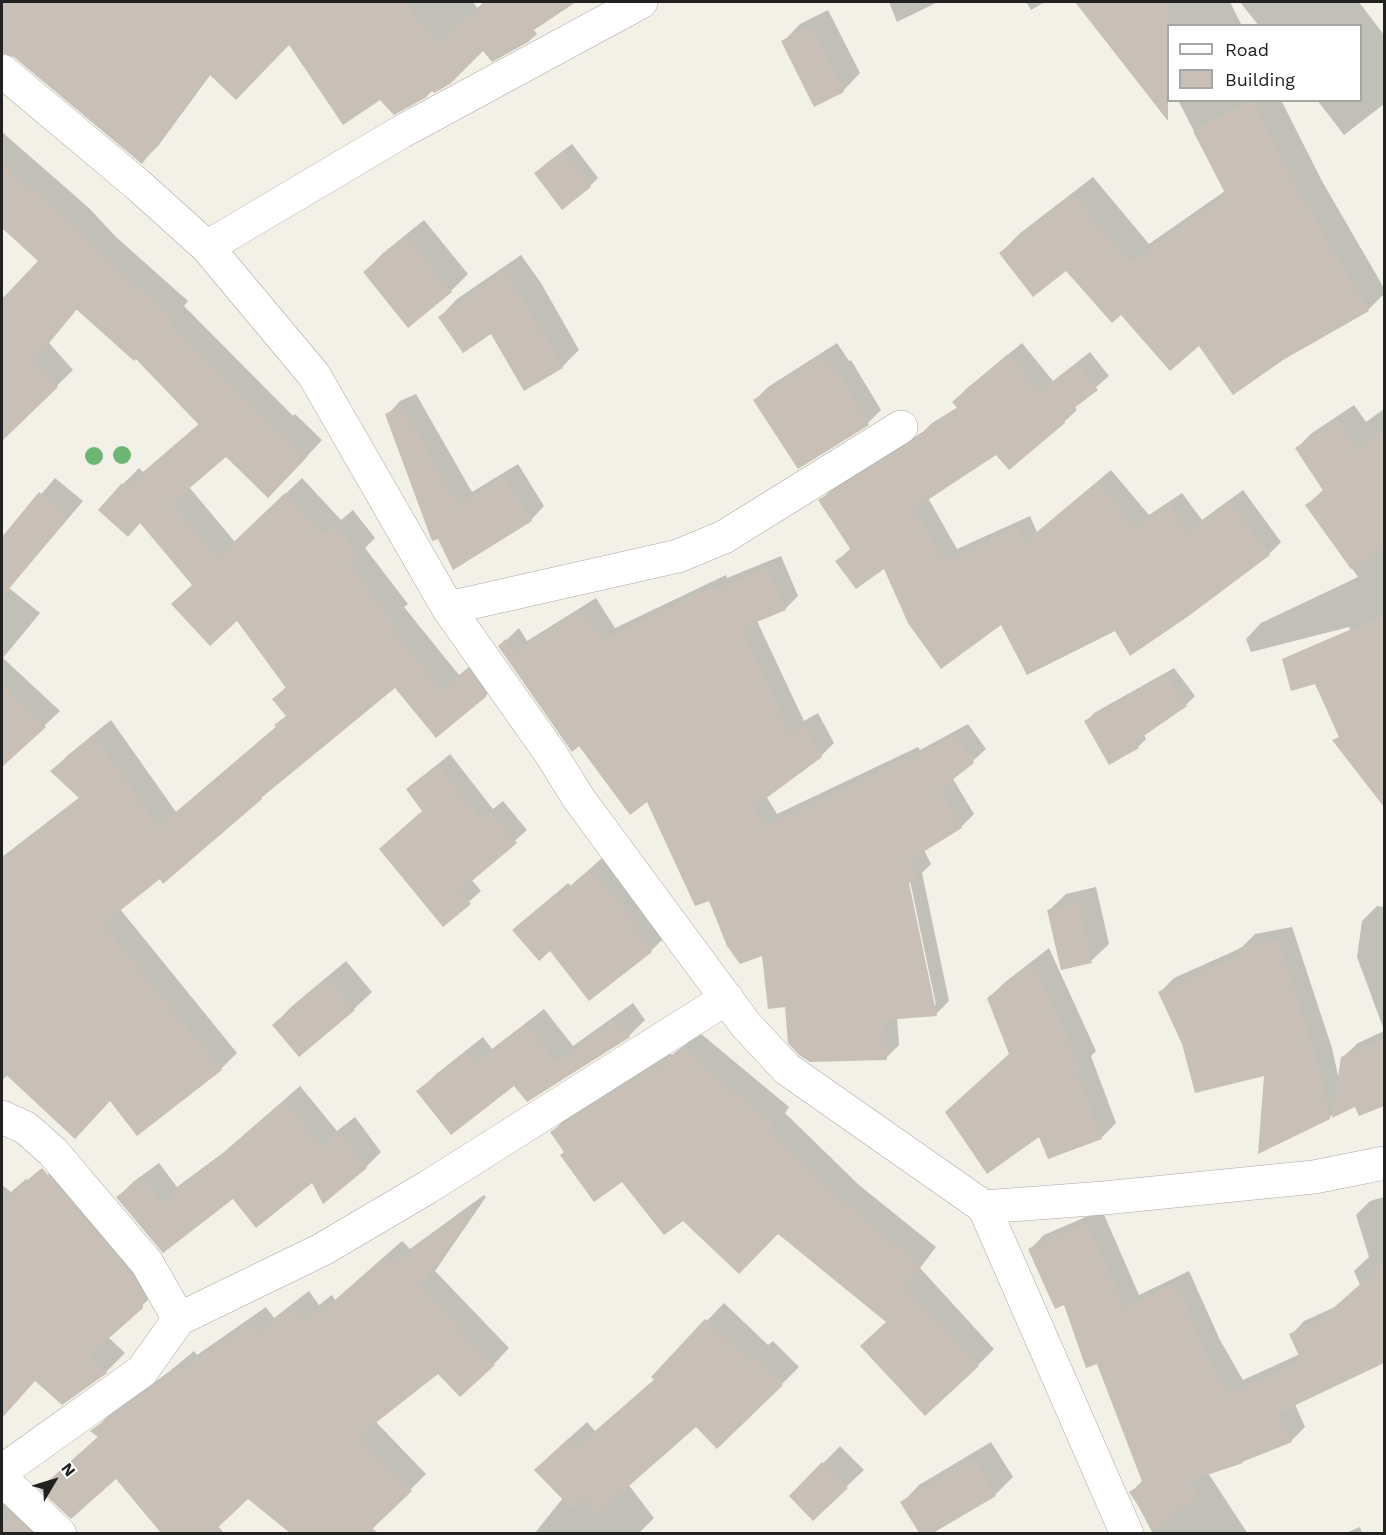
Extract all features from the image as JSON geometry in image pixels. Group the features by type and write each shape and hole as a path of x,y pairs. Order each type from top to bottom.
{"street":[{"path":"207,247 401,132 641,2"},
{"path":"2,71 207,247 314,375 448,609 551,754 579,799 746,1025 788,1069 984,1207 1127,1533"},
{"path":"448,609 678,556 724,537 901,427"},
{"path":"2,1471 142,1371 179,1319 323,1249 429,1187 727,998"},
{"path":"2,1117 26,1128 53,1152 147,1263 179,1319"},
{"path":"984,1207 1104,1198 1314,1177 1384,1163"},
{"path":"2,1479 60,1533"}],"building":[{"path":"2,2 404,2 437,43 484,2 576,2 534,30 537,34 528,42 492,62 483,51 450,84 434,93 432,91 425,98 394,115 380,100 343,125 289,45 236,100 209,74 142,164 14,57 2,53"},
{"path":"1075,2 1168,2 1168,121"},
{"path":"810,26 844,92 814,107 781,41"},
{"path":"1249,102 1254,102 1305,202 1369,311 1283,360 1233,395 1199,346 1170,371 1121,315 1112,323 1066,271 1033,297 999,253 1073,194 1130,262 1226,195 1193,131"},
{"path":"563,151 591,187 562,210 534,173"},
{"path":"2,162 73,224 100,253 173,318 169,323 275,431 278,429 307,457 268,498 226,457 172,503 218,557 285,493 324,535 336,525 360,556 349,564 393,621 389,624 442,690 468,669 487,696 436,738 395,688 261,798 163,884 160,879 103,924 222,1070 137,1136 110,1101 75,1139 2,1071 2,859 80,799 50,771 94,735 159,827 276,727 274,725 286,716 272,699 286,688 237,621 210,646 171,604 192,585 140,523 128,537 98,510 122,483 126,487 199,425 136,359 134,361 76,309 34,360 58,387 2,441 2,299 38,261 2,228"},
{"path":"406,236 452,292 408,328 363,272"},
{"path":"503,271 524,301 563,368 524,391 491,334 463,353 438,317"},
{"path":"1008,354 1040,392 1077,363 1098,390 1061,418 1065,423 1009,470 996,455 914,509 944,560 1017,527 1024,543 1097,482 1136,527 1169,504 1188,532 1230,502 1270,555 1190,615 1130,656 1115,631 1027,675 1001,625 941,669 908,623 884,569 856,589 835,561 851,550 818,500 911,443 918,435 958,409 952,402"},
{"path":"823,355 836,373 838,372 869,425 798,469 753,400"},
{"path":"402,406 458,505 504,476 532,521 453,570 438,539 432,541 385,414"},
{"path":"1338,420 1358,449 1384,430 1384,546 1351,569 1305,505 1324,492 1295,448"},
{"path":"39,492 69,517 2,597 2,537"},
{"path":"768,568 786,610 742,628 790,733 805,725 822,757 753,808 764,826 905,759 907,762 955,735 974,763 943,787 945,789 941,792 962,828 910,860 919,878 909,883 937,1016 885,1020 887,1060 810,1062 799,1055 788,1043 785,1007 768,1009 762,956 740,964 727,946 709,901 695,906 647,802 630,815 579,746 572,752 498,646 506,639 514,653 583,609 602,640 713,587 714,590"},
{"path":"1384,615 1384,807 1332,740 1339,737 1315,684 1291,691 1282,659"},
{"path":"1165,675 1187,706 1135,742 1139,748 1109,765 1084,721"},
{"path":"2,685 46,727 2,767"},
{"path":"438,764 481,819 490,812 517,843 460,891 471,904 443,927 379,849 422,811 406,789"},
{"path":"590,869 641,927 635,929 652,952 589,1001 550,951 539,961 512,930 555,894 557,897"},
{"path":"1079,903 1092,963 1061,970 1047,910"},
{"path":"1278,940 1318,1063 1330,1119 1258,1154 1264,1076 1195,1093 1182,1044 1158,992 1241,955 1239,948"},
{"path":"1033,962 1081,1068 1076,1070 1102,1139 1048,1159 1039,1137 987,1174 945,1112 1009,1054 987,998"},
{"path":"328,978 355,1010 299,1057 272,1025"},
{"path":"616,1019 630,1037 527,1102 514,1086 451,1135 416,1091 466,1053 475,1064 526,1024 556,1062"},
{"path":"1384,1039 1384,1106 1359,1116 1355,1107 1332,1118 1341,1057"},
{"path":"682,1048 774,1125 769,1130 842,1201 921,1265 904,1285 979,1366 925,1416 860,1346 886,1322 778,1234 739,1274 683,1221 664,1235 622,1182 594,1202 560,1155 564,1152 550,1132 652,1068 654,1071"},
{"path":"284,1101 321,1145 340,1131 367,1168 323,1204 312,1183 256,1228 233,1199 163,1253 116,1197 143,1177 161,1202 207,1167"},
{"path":"42,1168 132,1274 143,1293 143,1308 89,1356 107,1373 62,1405 35,1381 2,1418 2,1201"},
{"path":"468,1210 472,1214 420,1287 495,1365 460,1397 438,1374 359,1436 412,1491 368,1533 290,1533 248,1499 212,1533 161,1533 116,1479 71,1519 39,1489 98,1437 90,1431 153,1386 177,1365 181,1370 250,1322 258,1332 293,1306 303,1320 316,1310 319,1314 386,1256 393,1264"},
{"path":"1087,1223 1125,1308 1174,1284 1187,1308 1206,1354 1229,1393 1301,1360 1289,1334 1320,1320 1384,1263 1384,1363 1279,1413 1292,1442 1243,1463 1189,1481 1199,1496 1154,1529 1129,1492 1143,1484 1097,1364 1086,1368 1064,1305 1055,1309 1028,1249"},
{"path":"705,1319 750,1361 755,1357 783,1385 717,1449 696,1427 597,1514 585,1498 573,1510 534,1470 569,1438 577,1447 654,1380 651,1377"},
{"path":"973,1458 996,1496 933,1533 919,1533 900,1502"},
{"path":"822,1462 848,1488 813,1521 789,1496"},
{"path":"11,1513 32,1533 2,1533 2,1522"}]}
